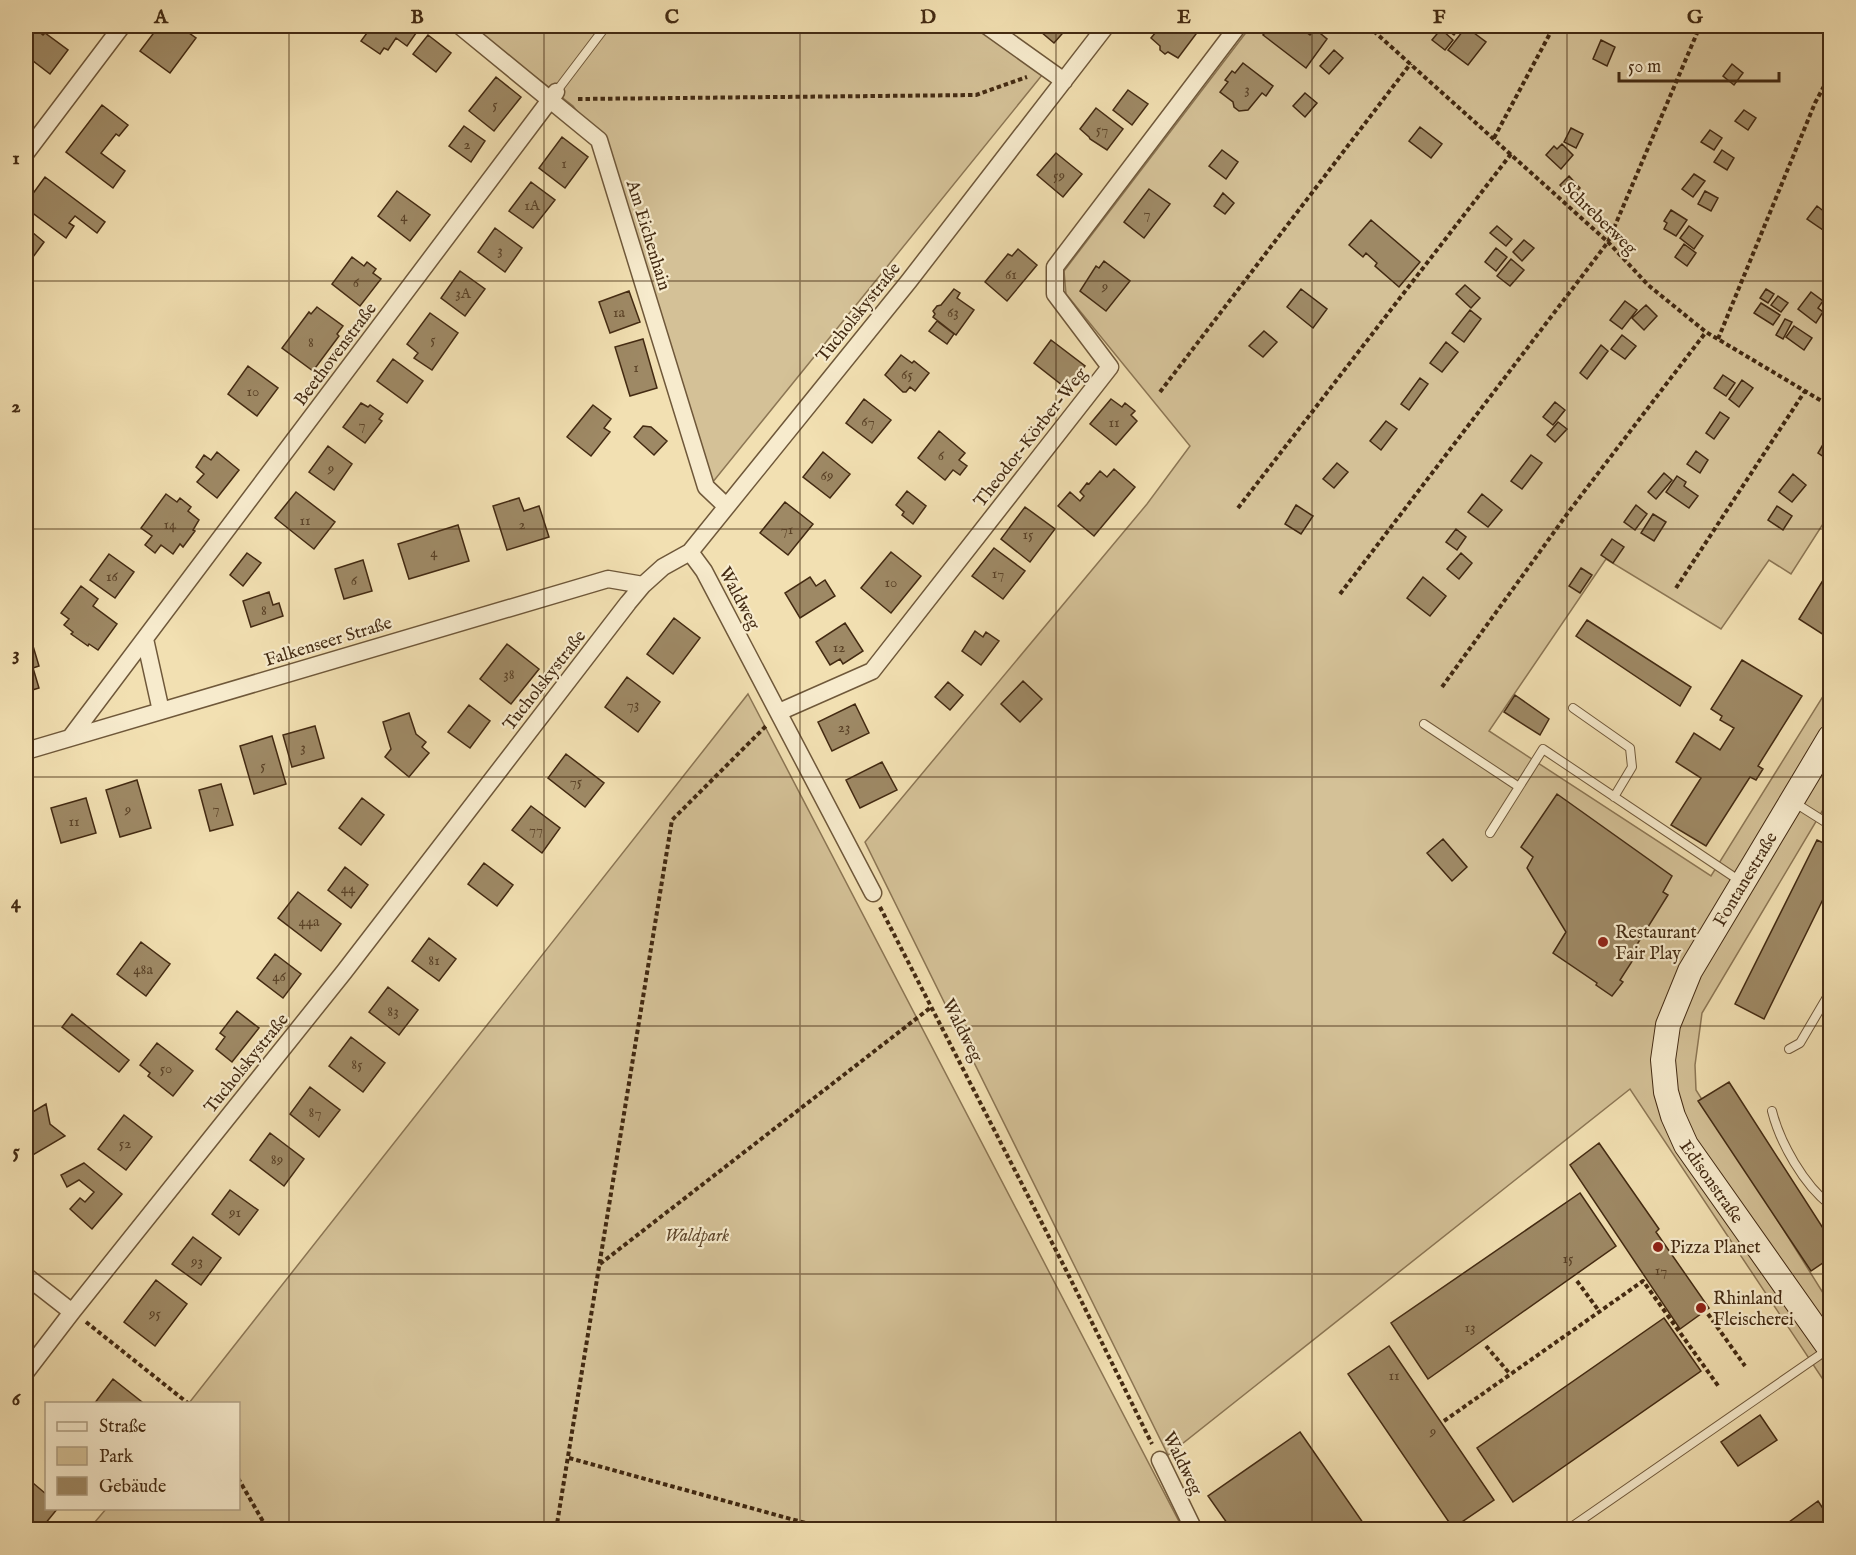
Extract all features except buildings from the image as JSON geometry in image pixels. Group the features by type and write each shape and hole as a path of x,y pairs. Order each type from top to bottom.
{"street":[{"path":"26,153 122,26"},
{"name":"Am Eichenhain","path":"460,26 554,96 599,140 706,487 726,506"},
{"path":"987,26 1064,81"},
{"name":"Tucholskystraße","path":"26,1372 344,972 643,585 663,567 690,552 909,281 1106,26"},
{"name":"Theodor-Körber-Weg","path":"779,712 872,671 1110,367 1055,294 1055,267 1238,26"},
{"name":"Beethovenstraße","path":"70,738 554,96"},
{"name":"Waldweg","path":"690,552 704,572 873,893"},
{"name":"Falkenseer Straße","path":"26,751 608,579 643,585"},
{"path":"145,639 161,711"},
{"name":"Fontanestraße","path":"1663,1060 1668,1025 1690,971 1830,737"},
{"name":"Edisonstraße","path":"1663,1060 1666,1092 1672,1116 1686,1145 1830,1348"},
{"path":"26,1276 72,1312"},
{"name":"Waldweg","path":"1160,1460 1194,1530"}],"lane":[{"path":"554,96 606,26"},
{"path":"1573,708 1630,748 1632,768 1614,797"},
{"path":"1424,724 1519,787"},
{"path":"1490,833 1543,749 1742,883"},
{"path":"1792,801 1830,825"},
{"path":"1790,1049 1800,1043 1830,992"},
{"path":"1772,1111 1777,1130 1804,1177 1830,1205"},
{"path":"1567,1530 1830,1348"}],"path":[{"name":"Schreberweg","path":"1370,26 1608,242 1648,285 1706,332 1830,406"},
{"path":"1494,138 1554,26"},
{"path":"1341,594 1608,242 1700,26"},
{"path":"1160,392 1411,63"},
{"path":"554,96 976,95 1047,69"},
{"path":"1718,339 1815,103 1830,75"},
{"path":"1238,508 1511,154"},
{"path":"1442,687 1570,510 1706,332"},
{"path":"1677,588 1806,391"},
{"path":"556,1530 672,820 779,712"},
{"name":"Waldweg","path":"873,893 1160,1460"},
{"path":"600,1265 930,1008"},
{"path":"1577,1281 1599,1311"},
{"path":"1444,1421 1643,1281 1719,1387"},
{"path":"72,1312 186,1402"},
{"path":"1708,1314 1745,1366"},
{"path":"1486,1346 1510,1374"},
{"path":"569,1458 831,1530"},
{"path":"240,1481 268,1530"}],"green space":[{"path":"470,26 987,26 1047,69 708,488 597,137 573,106"},
{"path":"1251,26 1830,26 1830,513 1791,574 1769,560 1721,629 1606,559 1489,731 1711,876 1830,685 1830,798 1702,1013 1695,1065 1696,1090 1830,1304 1830,1390 1630,1089 1168,1455 865,842 1147,504 1190,446 1066,294 1064,271"},
{"name":"Waldpark","path":"748,694 1183,1529 89,1529 105,1510 240,1510 240,1402 190,1402"}],"place":[{"name":"Restaurant Fair Play","path":"1603,942"},
{"name":"Pizza Planet","path":"1658,1247"},
{"name":"Rhinland Fleischerei","path":"1701,1308"}]}
